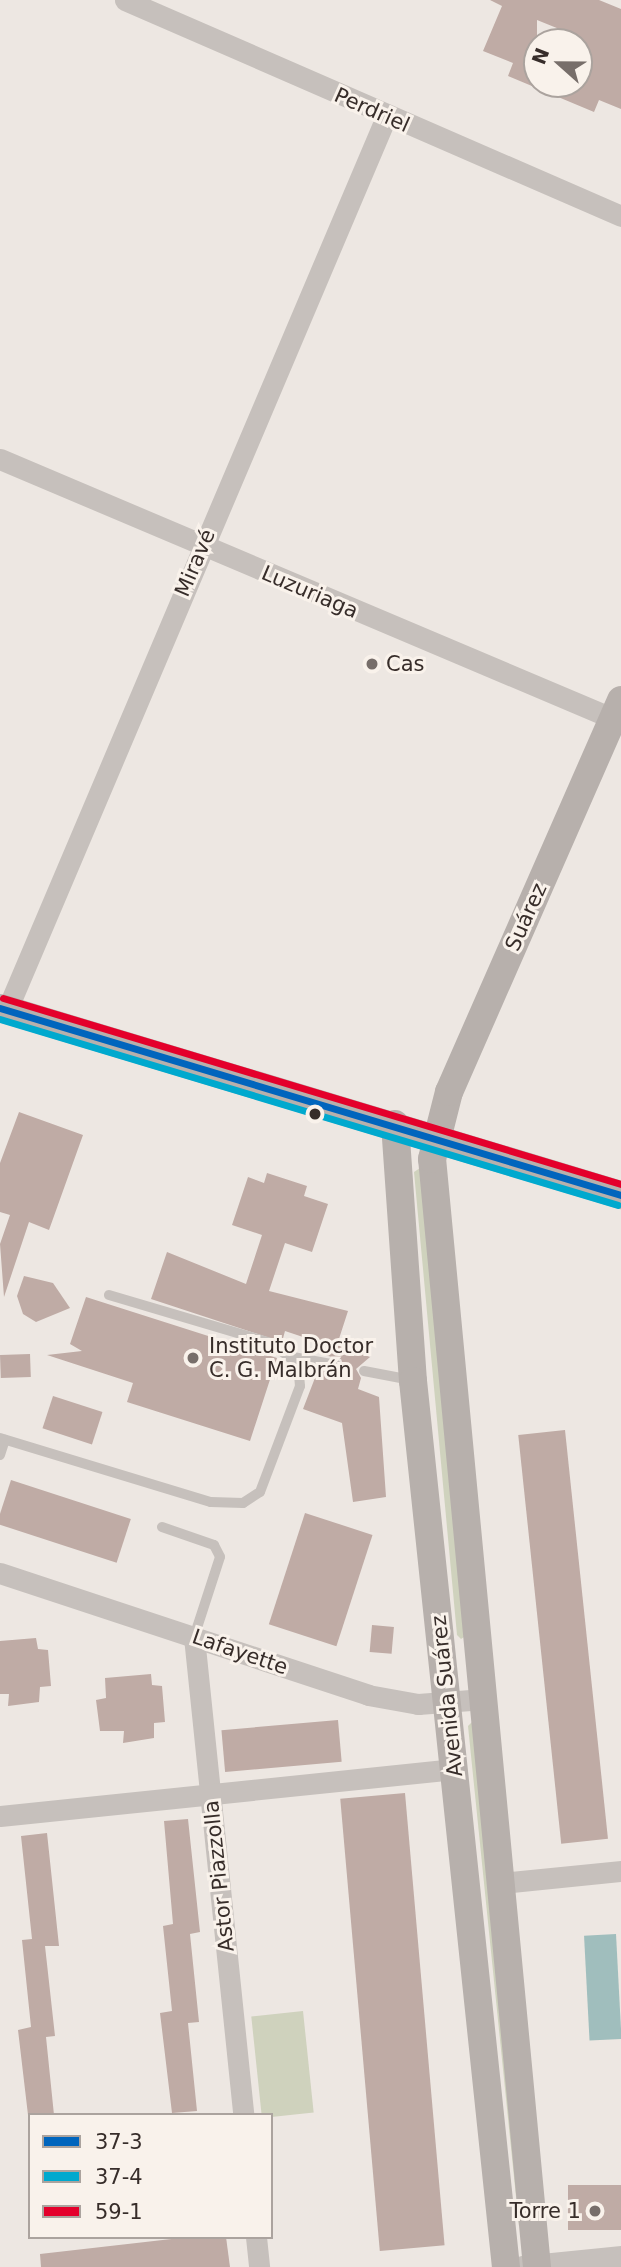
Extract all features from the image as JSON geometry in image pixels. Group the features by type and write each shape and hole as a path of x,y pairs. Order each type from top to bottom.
{"street":[{"name":"Perdriel","path":"125,0 386,117 621,216"},
{"name":"Miravé","path":"3,1009 386,117"},
{"name":"Luzuriaga","path":"0,459 202,547 618,714"},
{"name":"Suárez","path":"436,1136 449,1092 618,714"},
{"path":"3,1009 436,1136 621,1195"},
{"name":"Avenida Suárez","path":"395,1125 413,1381 449,1702 506,2267"},
{"name":"Avenida Suárez","path":"436,1136 434,1198 501,1883 529,2266"},
{"name":"Lafayette","path":"0,1573 368,1695 449,1702 484,1699"},
{"name":"Astor Piazzolla","path":"194,1637 243,2113"},
{"path":"0,1816 455,1769"},
{"path":"501,1883 621,1871"},
{"path":"256,2239 258,2267"},
{"path":"529,2266 621,2256"}],"lane":[{"path":"109,1294 271,1343 293,1357 337,1365"},
{"path":"0,1455 2,1439 211,1502 243,1503 260,1492 274,1466 302,1378 293,1357"},
{"path":"364,1371 413,1381"},
{"path":"162,1527 214,1545 220,1557 194,1637"}],"green space":[{"path":"420,1168 464,1637 461,1639 457,1635 414,1172"},
{"path":"472,1722 522,2224 519,2226 468,1726"},
{"path":"303,2011 314,2112 273,2117 273,2113 261,2113 251,2016"}],"water":[{"path":"616,1934 621,2039 590,2041 584,1936"}],"building":[{"path":"490,0 599,0 621,9 621,109 599,100 594,112 561,98 593,98 593,28 557,28 537,20 537,28 523,28 523,82 508,76 513,63 483,51 502,6"},
{"path":"19,1112 83,1135 49,1230 29,1222 4,1297 0,1244 10,1215 0,1212 0,1163"},
{"path":"267,1173 307,1186 304,1196 328,1204 312,1252 285,1243 269,1291 348,1311 337,1345 370,1357 356,1369 361,1378 358,1389 379,1397 386,1497 353,1502 342,1423 303,1409 318,1370 338,1373 344,1367 341,1359 324,1355 327,1345 285,1331 282,1342 151,1299 167,1252 246,1284 262,1235 232,1225 248,1177 264,1183"},
{"path":"24,1276 53,1283 70,1308 36,1322 23,1314 17,1296"},
{"path":"86,1297 277,1358 250,1441 127,1402 133,1383 47,1355 82,1351 70,1344"},
{"path":"30,1354 31,1377 1,1378 0,1355"},
{"path":"53,1396 102,1412 92,1444 42,1428"},
{"path":"565,1430 608,1839 561,1844 518,1435"},
{"path":"11,1480 131,1519 117,1563 0,1525 0,1514"},
{"path":"305,1513 373,1535 336,1646 269,1624"},
{"path":"372,1625 394,1627 392,1654 370,1652"},
{"path":"36,1638 38,1649 48,1650 51,1686 40,1687 39,1702 8,1706 9,1694 0,1694 0,1641"},
{"path":"151,1674 152,1685 162,1686 165,1722 154,1723 154,1738 123,1743 124,1731 100,1731 96,1700 106,1698 105,1678"},
{"path":"338,1720 342,1762 225,1772 221,1730"},
{"path":"405,1793 445,2245 380,2251 340,1799"},
{"path":"188,1819 200,1932 190,1934 199,2022 188,2023 197,2111 172,2113 160,2013 172,2011 163,1926 173,1924 164,1821"},
{"path":"47,1833 59,1946 45,1946 55,2036 46,2037 54,2113 28,2115 18,2030 31,2027 22,1940 32,1939 21,1836"},
{"name":"Torre 1","path":"568,2185 621,2185 621,2230 568,2230"},
{"path":"171,2239 226,2239 230,2267 41,2267 40,2254"}],"transit line":[{"name":"59-1","path":"3,998 621,1184"},
{"name":"37-3","path":"0,1008 621,1195"},
{"name":"37-4","path":"0,1019 618,1205"}],"place":[{"name":"Cas","path":"372,664"},
{"name":"Instituto Doctor C. G. Malbrán","path":"193,1358"},
{"name":"Torre 1","path":"595,2211"}]}
